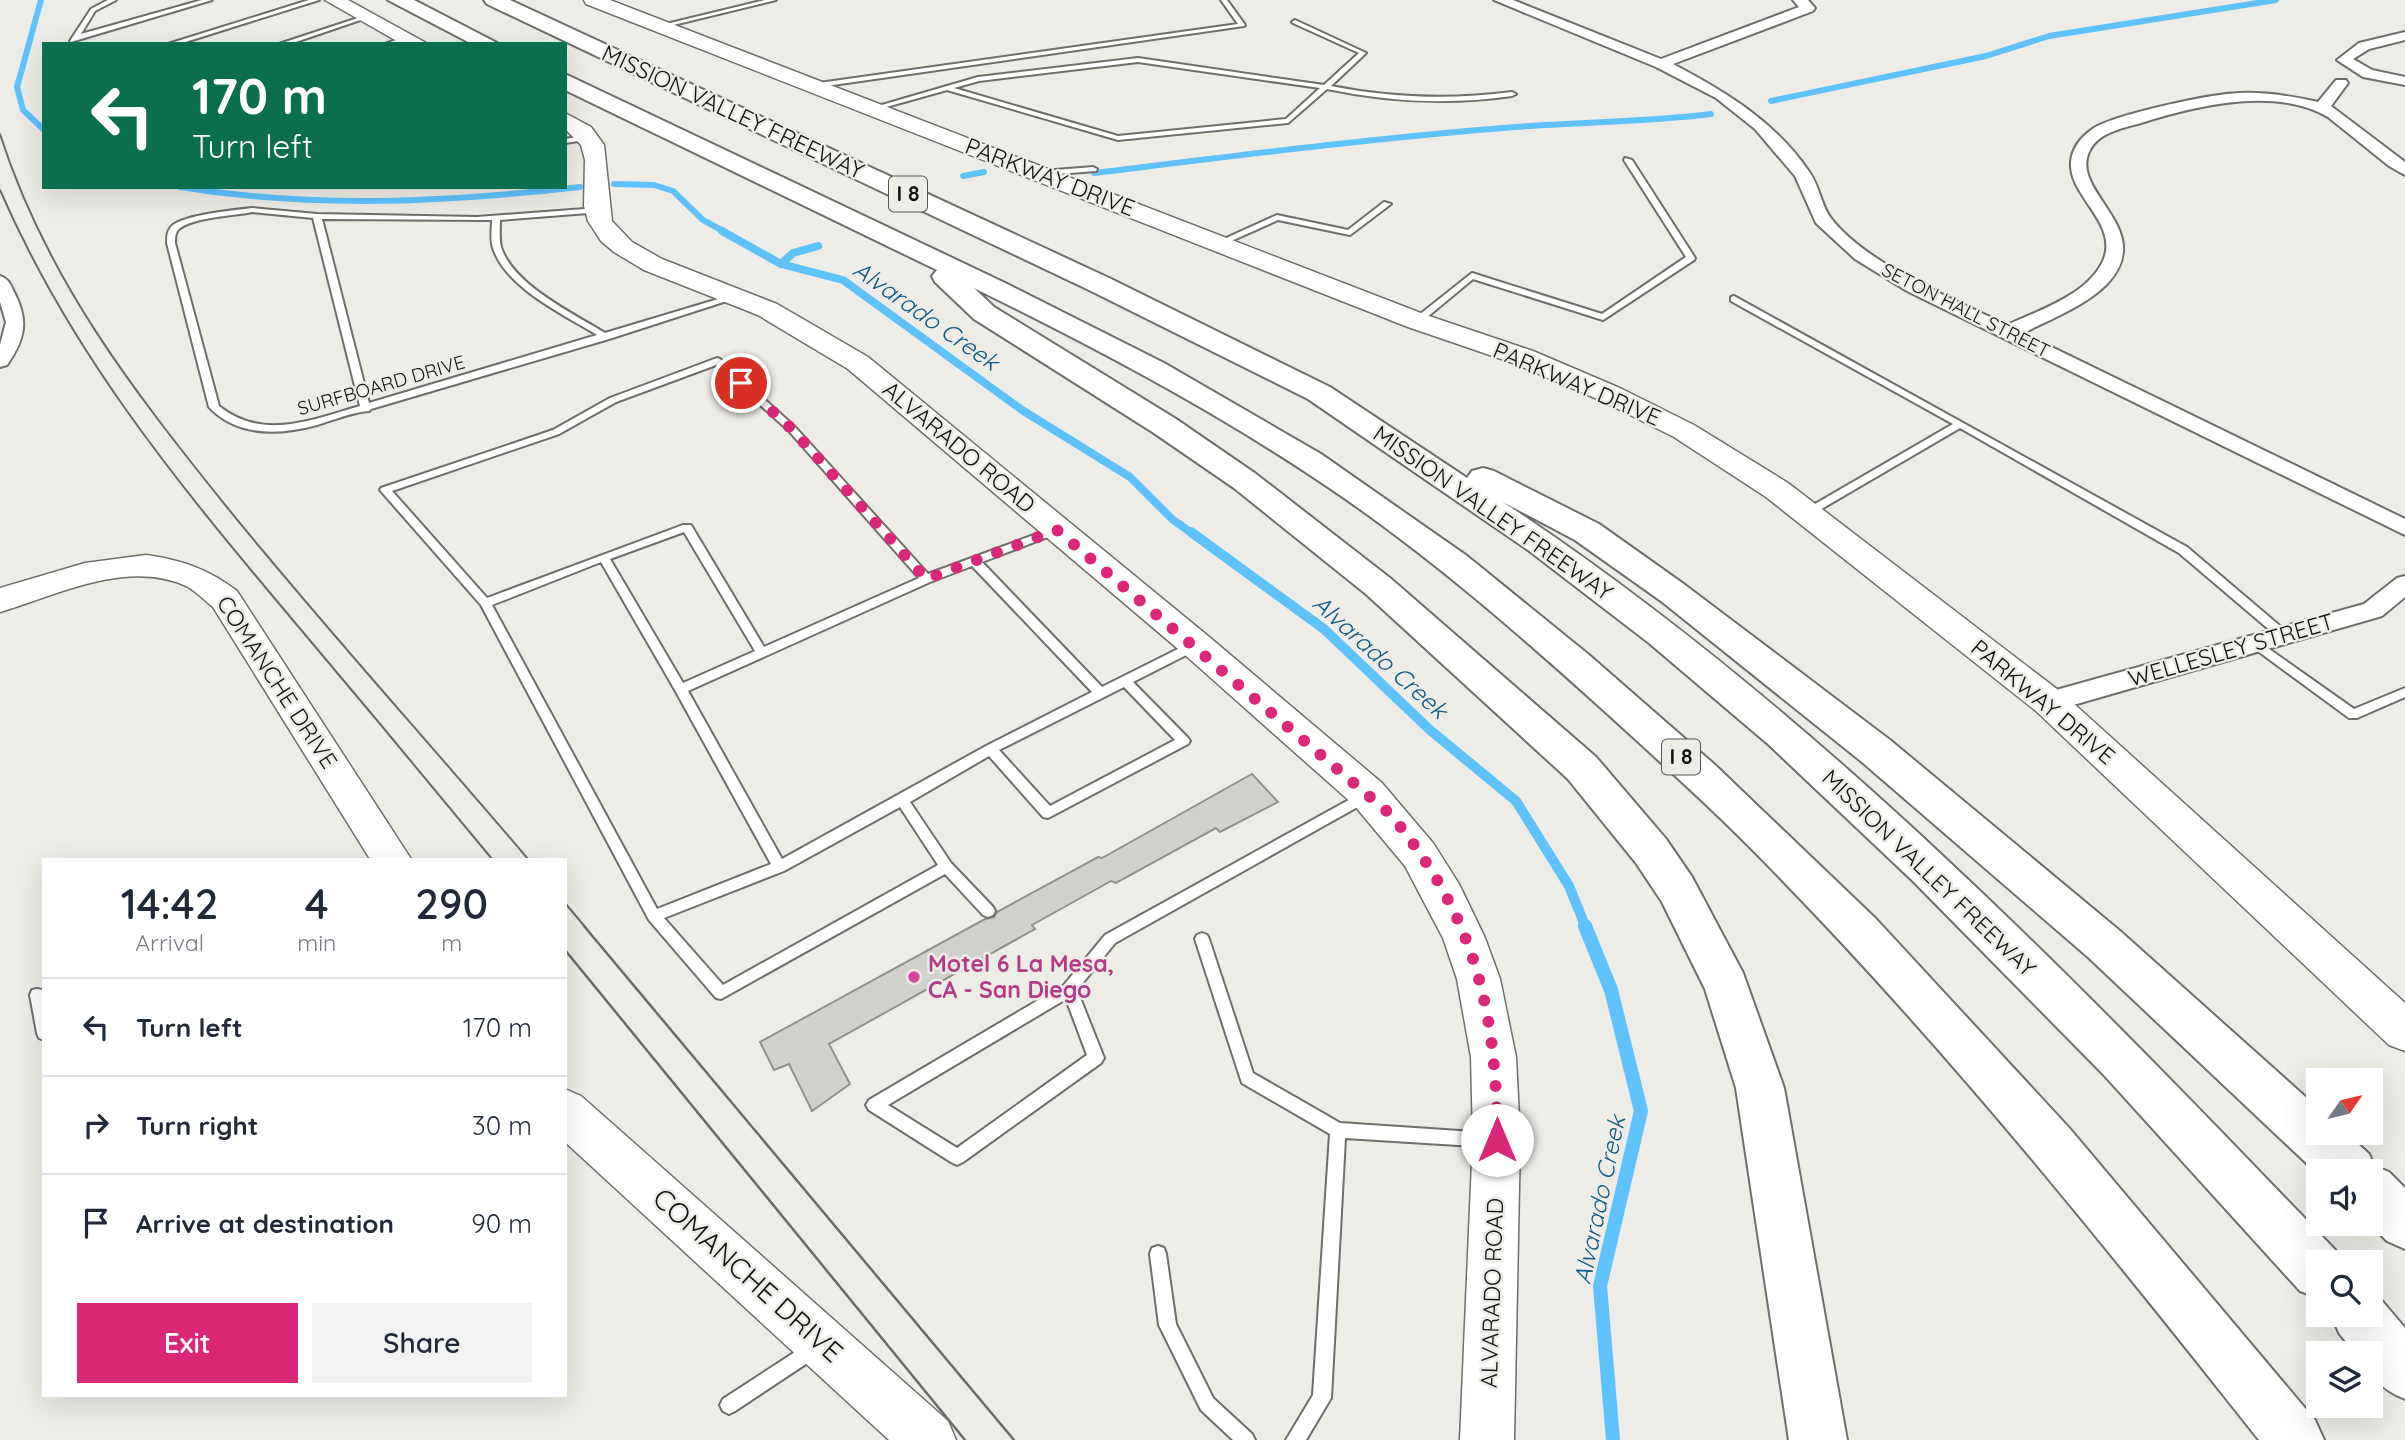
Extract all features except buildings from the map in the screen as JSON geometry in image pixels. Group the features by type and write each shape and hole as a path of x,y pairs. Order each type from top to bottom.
{"highway":[{"path":"398,0 485,42"},
{"name":"MISSION VALLEY FREEWAY","path":"494,0 1099,284 1319,393 1540,542 1662,634 1782,734 1928,869 2110,1049 2306,1258"},
{"name":"MISSION VALLEY FREEWAY","path":"567,82 1072,326 1254,425 1372,503 1468,575 1683,759 1797,867 1962,1044 2183,1301 2295,1440"},
{"path":"918,251 984,313 1123,399 1233,473 1378,586 1581,768 1651,851 1677,890 1727,987 1760,1088 1818,1440"},
{"path":"1319,393 1587,532 1673,593 1876,751 2073,918 2207,1036 2338,1159"},
{"path":"2383,1202 2405,1223"},
{"path":"2369,1327 2405,1371"}],"street":[{"path":"334,0 405,42"},
{"name":"PARKWAY DRIVE","path":"593,0 872,110 1044,173 1217,244 1417,321 1523,357 1612,395 1684,431 1777,489 2049,702 2405,1031"},
{"name":"SETON HALL STREET","path":"1501,0 1661,64 1705,86 1761,125 1803,175 1822,219 1861,255 1914,287 2405,528"},
{"path":"1661,64 1808,8 1800,0"},
{"path":"2322,107 2341,83 2340,68 2354,51 2371,43 2405,36"},
{"path":"2344,60 2361,72 2405,83"},
{"path":"2341,83 2405,83"},
{"path":"2007,333 2090,289 2109,268 2116,244 2114,230 2083,182 2076,162 2078,153 2090,137 2100,131 2207,99 2271,97 2322,107 2344,119 2376,150 2405,170"},
{"name":"ALVARADO ROAD","path":"573,132 597,152 598,210 608,234 633,253 738,296 806,329 858,363 1195,645 1368,794 1390,814 1427,864 1465,937 1481,979 1491,1024 1497,1140 1487,1440"},
{"path":"0,282 16,313 17,325 15,337 0,361"},
{"name":"COMANCHE DRIVE","path":"0,600 111,569 149,567 205,581 225,599 390,858"},
{"name":"WELLESLEY STREET","path":"2049,702 2373,610 2405,584"},
{"name":"COMANCHE DRIVE","path":"567,1113 929,1440"}],"lane":[{"path":"73,41 93,10 113,0"},
{"path":"73,41 209,0"},
{"path":"178,42 316,0"},
{"path":"661,26 774,0"},
{"path":"811,86 1242,25 1224,0"},
{"path":"288,42 366,17"},
{"path":"947,88 1118,138 1288,121 1363,53 1295,22"},
{"path":"872,110 978,79 1138,60 1326,87 1365,96 1484,98 1512,94"},
{"path":"1417,321 1472,276 1602,317 1691,258 1628,160"},
{"path":"1044,173 1093,169"},
{"path":"1217,244 1277,217 1350,233 1387,204"},
{"name":"SURFBOARD DRIVE","path":"317,216 252,210 192,220 175,228 171,234 171,243 214,407 242,426 267,430 313,423 738,296"},
{"path":"366,409 317,216 496,219 598,210"},
{"path":"496,219 497,245 508,268 532,289 606,337"},
{"path":"1734,299 2183,550 2283,635"},
{"path":"926,579 792,429 717,361 613,400 556,432 385,490 485,603 654,916 721,993 946,867"},
{"path":"1807,513 1960,425"},
{"path":"485,603 687,527 762,653"},
{"path":"681,690 926,579 1057,530"},
{"path":"604,557 779,867"},
{"path":"975,562 1100,693"},
{"path":"2255,643 2353,715 2404,693"},
{"path":"654,916 779,867 989,749 1195,645"},
{"path":"989,749 1048,813 1184,741 1125,681"},
{"path":"1069,989 1096,1058 957,1157 874,1105 1069,989 1110,939 1368,794"},
{"path":"902,800 946,867 988,911"},
{"path":"1202,939 1247,1079 1338,1130 1497,1140"},
{"path":"37,995 42,1021"},
{"path":"1295,1440 1322,1398 1338,1130"},
{"path":"1158,1254 1168,1325 1207,1404 1246,1440"},
{"path":"729,1405 824,1343"}],"waterway":[{"name":"Alvarado Creek","path":"41,0 17,87 23,110 42,128"},
{"path":"1771,101 1986,56 2049,36 2276,0"},
{"path":"1094,173 1410,136 1711,114"},
{"path":"963,176 984,172"},
{"name":"Alvarado Creek","path":"614,184 654,185 673,191 703,220 725,232"},
{"name":"Alvarado Creek","path":"567,188 580,187"},
{"name":"Alvarado Creek","path":"194,189 330,201 429,199 558,189"},
{"name":"Alvarado Creek","path":"722,231 781,264"},
{"path":"781,264 793,253 818,246"},
{"name":"Alvarado Creek","path":"781,264 843,280 1022,410 1130,477 1172,519 1193,534"},
{"name":"Alvarado Creek","path":"1191,532 1324,629 1430,730 1516,801 1569,886 1586,928"},
{"name":"Alvarado Creek","path":"1585,926 1611,990 1641,1111 1600,1286 1613,1440"}],"tram line":[{"path":"0,134 19,187 41,236 67,284 125,375 263,551 527,858"},
{"path":"0,190 27,248 58,304 90,357 162,459 240,557 491,858"},
{"path":"567,905 586,928"},
{"path":"584,926 1014,1440"},
{"path":"567,952 965,1440"}],"place":[{"name":"Motel 6 La Mesa, CA - San Diego","path":"914,977"}],"route":[{"path":"741,383 792,429 926,579 1057,530 1390,814 1427,864 1465,937 1481,979 1491,1024 1495,1062 1497,1140"}]}
